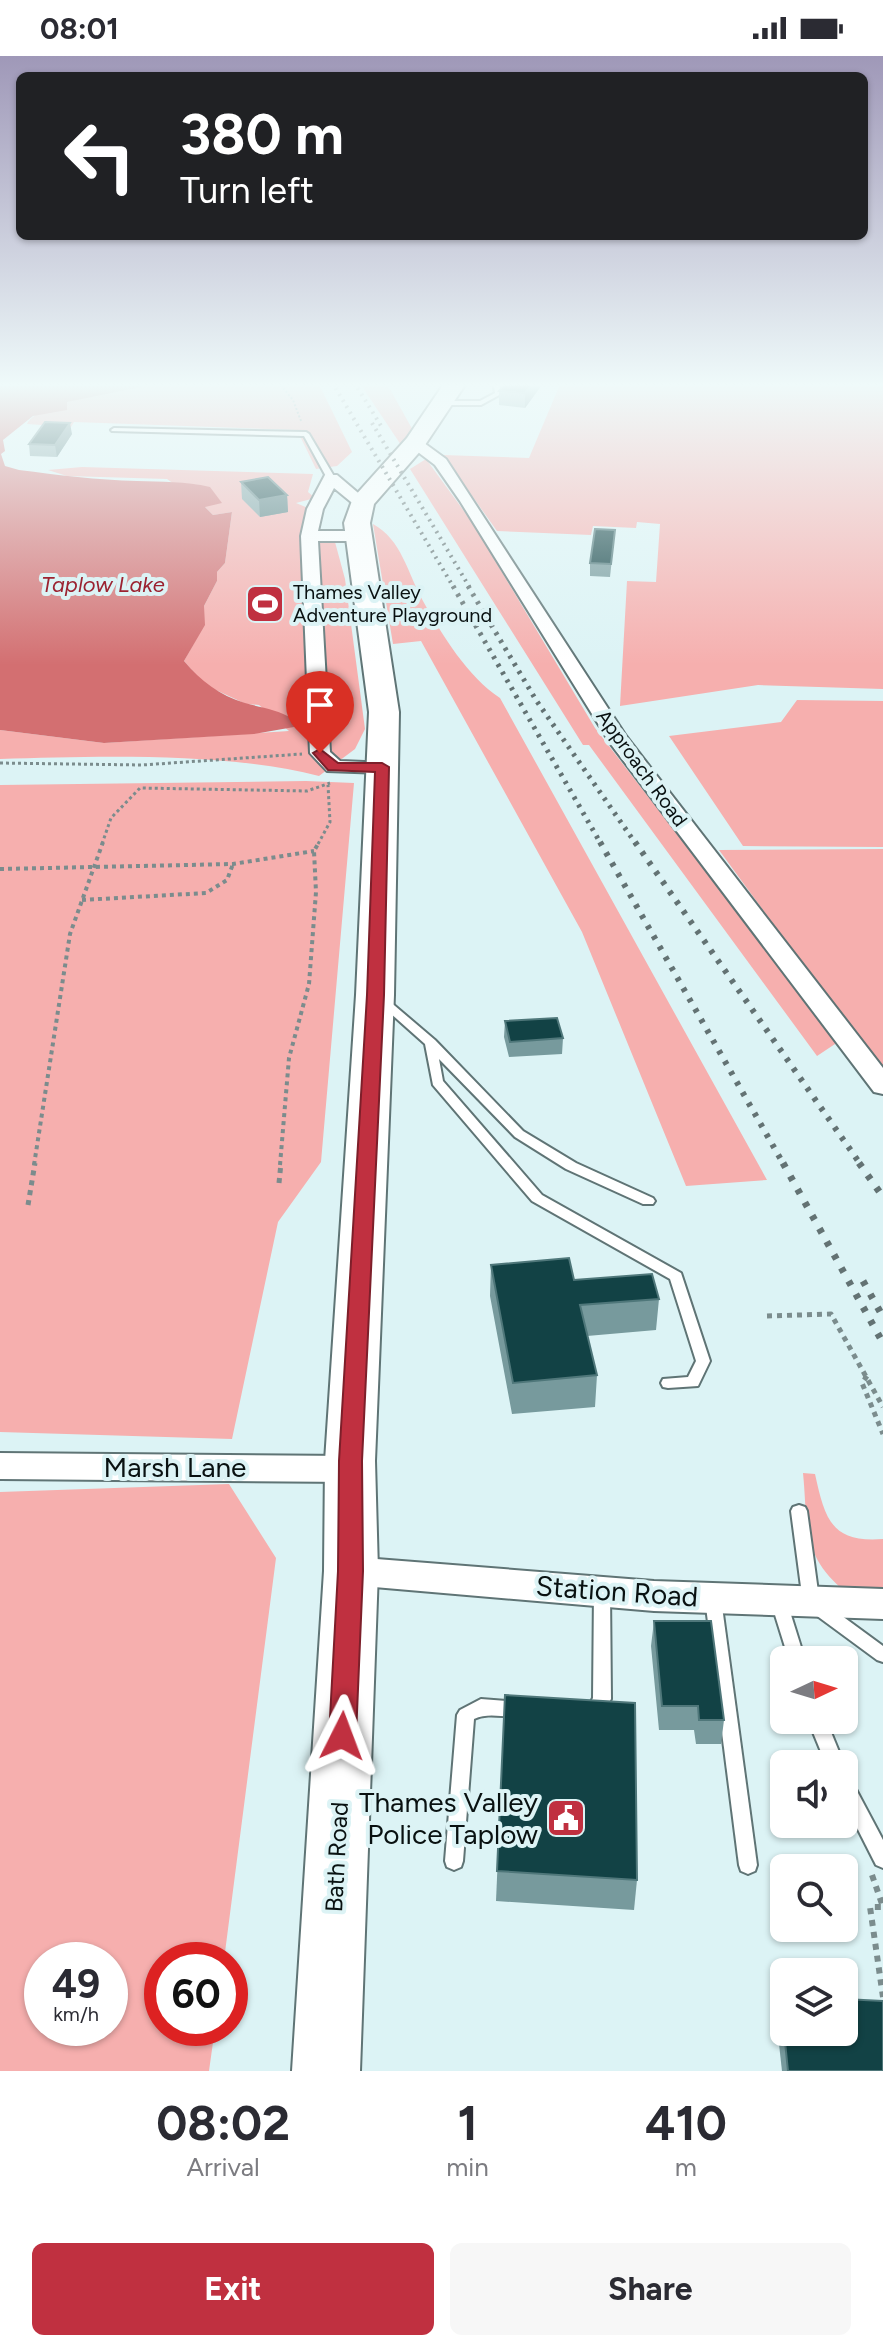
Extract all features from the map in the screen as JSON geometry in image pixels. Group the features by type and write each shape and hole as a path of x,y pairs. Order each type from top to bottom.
{"main road":[{"path":"360,520 391,476"},
{"name":"Bath Road","path":"332,2055 351,1571 350,1469 375,995 364,767 384,712 360,520"}],"street":[{"name":"Approach Road","path":"451,476 617,739 883,1086"},
{"path":"309,536 360,520 331,478 315,509 309,536 320,753 334,767 364,767"},
{"name":"Marsh Lane","path":"0,1466 350,1469"},
{"name":"Station Road","path":"351,1571 713,1599 883,1604"}],"lane":[{"path":"375,995 431,1043 519,1134 571,1166 648,1201"},
{"path":"431,1043 437,1082 537,1198 676,1276 703,1361 693,1382 668,1383"},
{"path":"796,1646 794,1601 799,1511"},
{"path":"571,1713 592,1714 601,1704 602,1591"},
{"path":"713,1599 748,1865"},
{"path":"794,1601 883,1655"},
{"path":"454,1861 466,1715 481,1707 541,1711"},
{"path":"858,1819 876,1865"}],"path":[{"path":"0,763 142,765 320,753"},
{"path":"28,1205 70,934 111,818 140,788 307,791 328,785 364,767"},
{"path":"279,1183 289,1058 309,984 316,892 314,851 330,822 328,785"},
{"path":"0,869 233,864 314,851"},
{"path":"82,900 206,893 227,880 233,864"},
{"path":"767,1316 831,1314 883,1407"},
{"path":"867,1376 862,1383 863,1392 883,1434"},
{"path":"876,1865 883,1907 870,1907 883,1997"}],"shaded area":[{"path":"68,476 312,476 308,492 315,498 296,503 308,508 301,530 303,542 335,542 345,579 365,729 355,749 319,776 282,768 202,759 0,759 0,730 104,743 289,731 259,705 246,704 205,685 184,661 204,625 204,606 217,581 217,572 225,563 232,512 213,515 204,506 200,485 174,484 167,479"},
{"path":"414,476 438,476 472,522 595,728 838,1042 817,1056 589,745 583,745"},
{"path":"458,476 883,476 883,689 758,685 620,706 627,581 656,582 660,524 637,522 636,528 593,526 591,535 497,531"},
{"path":"373,524 397,548 423,601 457,654 477,679 500,698 767,1180 686,1186 582,932 421,641 393,644"},
{"path":"797,700 883,701 883,847 743,846 669,736 781,722"},
{"path":"354,783 321,1162 278,1222 232,1439 0,1432 0,785"},
{"path":"883,849 883,1074 719,850"},
{"path":"803,1473 815,1474 827,1515 841,1532 852,1537 883,1539 883,1590 841,1588 819,1562 809,1536"},
{"path":"229,1484 276,1558 226,1942 144,1942 144,2046 212,2046 209,2071 0,2071 0,1492"}],"water":[{"name":"Taplow Lake","path":"0,476 70,476 210,487 222,503 205,507 213,515 232,512 225,563 217,572 217,581 204,606 205,625 184,661 219,691 236,700 287,716 293,719 294,727 254,734 104,743 0,730"}],"building":[{"path":"268,477 287,495 259,500 241,482"},
{"path":"595,529 615,530 611,564 590,563"},
{"path":"557,1018 563,1038 510,1042 505,1021"},
{"path":"569,1258 574,1280 652,1274 659,1299 580,1305 597,1375 513,1383 491,1265"},
{"path":"654,1621 711,1621 724,1720 699,1720 698,1706 662,1706"},
{"name":"Thames Valley Police Taplow","path":"505,1695 635,1703 637,1880 497,1871"},
{"path":"858,2000 883,2001 883,2071 788,2071 785,2046 858,2046"}],"railway":[{"path":"388,476 454,588"},
{"path":"403,476 470,588"},
{"path":"453,586 601,844"},
{"path":"468,586 536,700 636,844"},
{"path":"600,842 784,1165"},
{"path":"635,842 861,1165"},
{"path":"783,1163 883,1343"},
{"path":"859,1163 883,1197"},
{"path":"863,1281 883,1317"}],"place":[{"name":"Thames Valley Adventure Playground","path":"265,604"},
{"name":"Thames Valley Police Taplow","path":"566,1818"}],"route":[{"path":"320,753 334,767 382,767 375,995 350,1461 351,1571 342,1736"}]}
